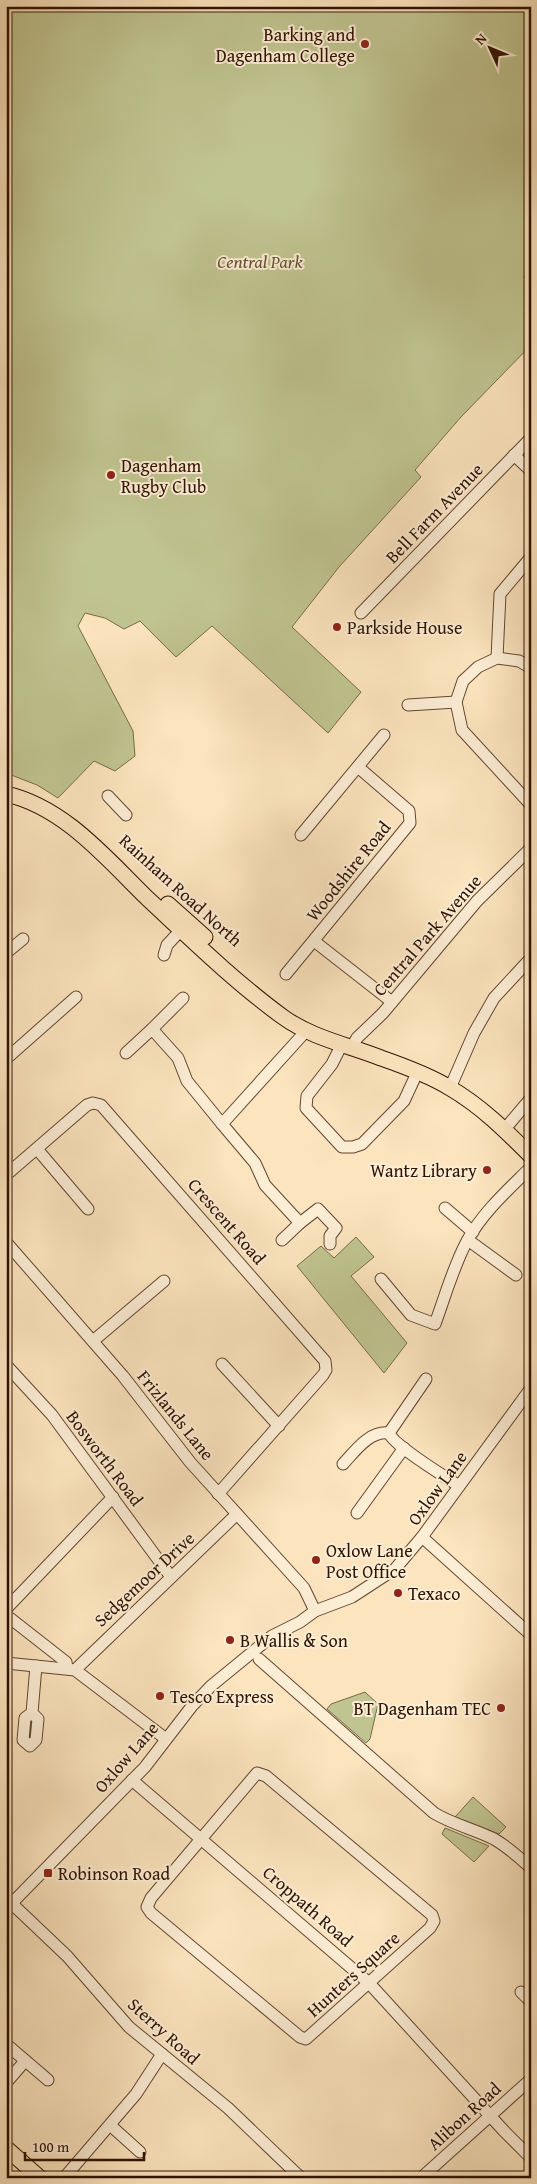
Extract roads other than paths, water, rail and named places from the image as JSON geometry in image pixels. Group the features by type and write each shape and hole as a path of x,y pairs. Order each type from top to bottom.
{"main road":[{"name":"Rainham Road North","path":"8,792 38,804 80,834 182,930 265,1003 306,1031 417,1073 450,1088 467,1099 504,1130 531,1156"},
{"name":"Rainham Road North","path":"8,792 31,792 52,803 81,825 274,998 325,1037"},
{"path":"6,2148 40,2178"}],"street":[{"name":"Bell Farm Avenue","path":"361,613 531,438"},
{"path":"514,455 531,471"},
{"path":"497,658 500,594 531,557"},
{"path":"531,668 519,661 497,658 478,667 463,681 456,702 462,730 531,805"},
{"path":"408,705 456,702"},
{"path":"301,835 384,735"},
{"name":"Woodshire Road","path":"286,974 410,823 409,811 358,767"},
{"path":"108,796 126,815"},
{"name":"Central Park Avenue","path":"417,1073 404,1101 362,1144 342,1147 306,1108 307,1096 347,1046 392,1002 464,916 531,848"},
{"path":"164,955 167,945 182,930"},
{"path":"6,953 23,939"},
{"name":"Woodshire Road","path":"314,941 392,1002"},
{"path":"450,1088 474,1034 494,998 531,958"},
{"path":"6,1059 76,997"},
{"path":"126,1053 183,998"},
{"path":"152,1029 178,1058 186,1080 255,1163 266,1185 300,1223"},
{"path":"222,1124 306,1031"},
{"path":"504,1130 531,1098"},
{"name":"Crescent Road","path":"6,1175 87,1105 97,1103 105,1108 326,1364 323,1375 218,1494"},
{"path":"37,1149 88,1209"},
{"path":"381,1279 411,1315 435,1324 458,1259 470,1236 504,1191 531,1167"},
{"path":"282,1240 318,1208 336,1228 330,1236 330,1244"},
{"path":"445,1208 470,1236 516,1275"},
{"name":"Frizlands Lane","path":"6,1242 140,1396 190,1462 304,1588 315,1610"},
{"path":"93,1341 164,1280"},
{"path":"222,1364 279,1426"},
{"name":"Bosworth Road","path":"6,1365 52,1415 170,1577"},
{"path":"389,1433 426,1380"},
{"name":"Oxlow Lane","path":"8,1904 145,1767 211,1686 272,1636 300,1622 315,1610 352,1597 383,1579 407,1558 531,1388"},
{"path":"389,1433 404,1448 460,1486"},
{"path":"343,1464 363,1443 375,1434 389,1433"},
{"path":"357,1513 404,1448"},
{"path":"6,1609 113,1497"},
{"name":"Sedgemoor Drive","path":"71,1669 237,1514"},
{"path":"422,1537 531,1635"},
{"path":"6,1615 66,1662 71,1669 166,1739"},
{"path":"259,1659 434,1813 458,1826 495,1840 513,1852 531,1868"},
{"path":"6,1663 71,1669"},
{"path":"32,1712 36,1666"},
{"name":"Hunters Square","path":"261,1773 432,1916 434,1921 430,1928 370,1983 310,2037 303,2039 151,1913 147,1907 148,1903 201,1839 253,1777 261,1773"},
{"name":"Croppath Road","path":"132,1780 370,1983 490,2116 531,2158"},
{"name":"Sterry Road","path":"8,1904 67,1956 129,2027 228,2108 301,2178"},
{"path":"521,1992 531,2002"},
{"path":"6,2044 48,2080"},
{"path":"64,2178 136,2094 162,2054"},
{"path":"6,2083 26,2061"},
{"name":"Alibon Road","path":"421,2178 531,2079"},
{"path":"110,2125 140,2152"}],"place":[{"name":"Barking and Dagenham College","path":"365,44"},
{"name":"Dagenham Rugby Club","path":"111,475"},
{"name":"Parkside House","path":"337,627"},
{"name":"Wantz Library","path":"487,1170"},
{"name":"Oxlow Lane Post Office","path":"316,1560"},
{"name":"Texaco","path":"398,1593"},
{"name":"B Wallis & Son","path":"230,1640"},
{"name":"Tesco Express","path":"160,1696"},
{"name":"BT Dagenham TEC","path":"501,1708"},
{"name":"Robinson Road","path":"48,1873"}],"park label":[{"name":"Central Park","path":"260,261"}]}
